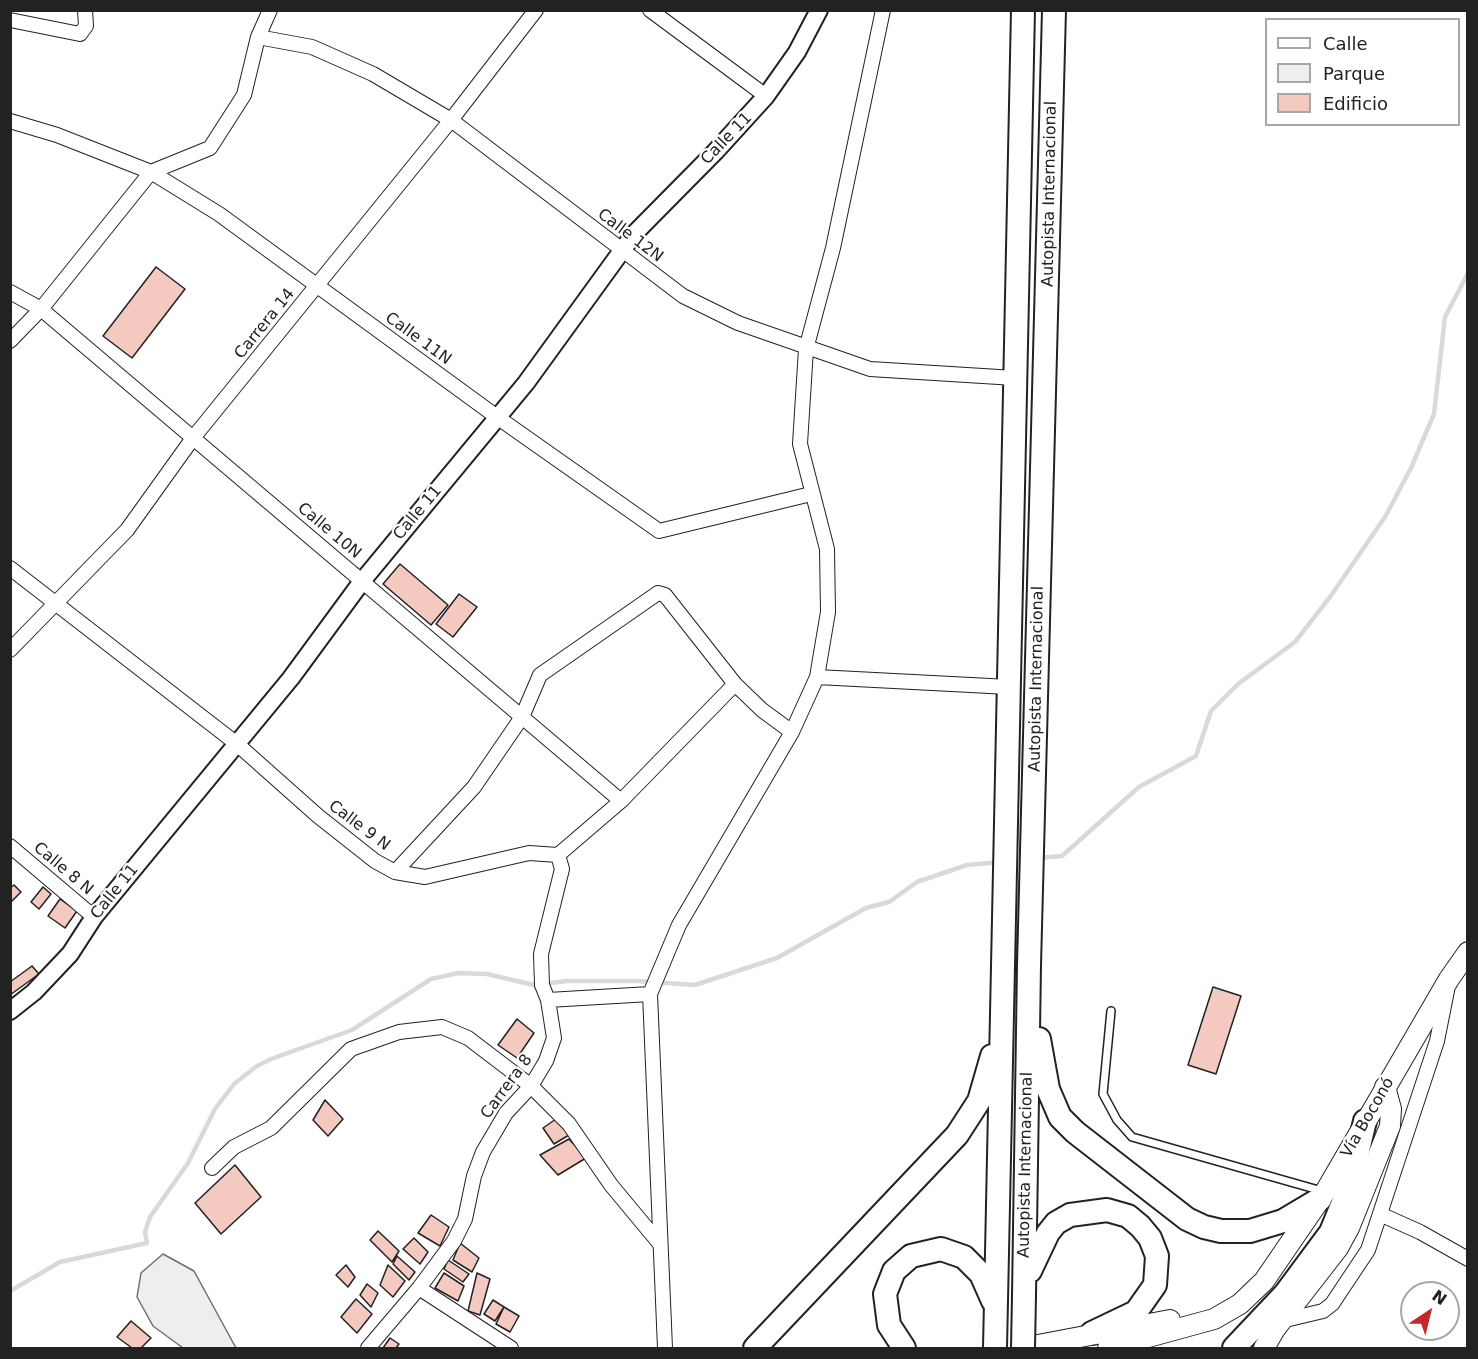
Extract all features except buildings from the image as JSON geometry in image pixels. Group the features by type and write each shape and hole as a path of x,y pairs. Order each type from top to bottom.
{"highway":[{"name":"Autopista Internacional","path":"995,1348 1023,10"},
{"name":"Autopista Internacional","path":"1023,1346 1029,965 1054,10"},
{"path":"1029,965 1048,1089 1055,1109 1075,1132 1180,1215 1204,1227 1232,1232 1262,1228 1283,1221 1323,1196"},
{"path":"755,1348 925,1170 968,1120 986,1083 1003,1008"},
{"path":"1234,1348 1291,1287 1331,1232 1349,1188 1365,1121"},
{"path":"1024,1289 1042,1242 1061,1219 1078,1212 1101,1209 1114,1211 1136,1222 1150,1238 1157,1256 1155,1285 1136,1312 1100,1341"},
{"path":"904,1348 889,1325 885,1294 894,1271 917,1253 941,1249 969,1260 984,1279 995,1312"}],"main road":[{"name":"Vía Boconó","path":"1023,1346 1100,1341 1136,1327 1183,1317 1221,1303 1264,1281 1323,1196 1385,1087 1467,952"},
{"path":"1264,1348 1281,1321 1338,1248 1354,1217 1390,1126 1391,1109 1385,1087"}],"street":[{"path":"10,20 80,34 87,26 85,10"},
{"name":"Carrera 14","path":"10,650 127,530 193,438 451,120 536,10"},
{"path":"650,10 766,96"},
{"name":"Calle 11","path":"10,1011 34,992 70,954 94,916 291,678 363,580 550,350 621,251 654,211 715,152 766,96 797,52 819,10"},
{"path":"665,1348 650,994 679,925 792,732 817,677 828,612 826,549 800,444 806,349 833,248 883,10"},
{"path":"10,342 41,309 151,172 210,148 244,95 258,37 268,11"},
{"name":"Calle 12N","path":"258,37 312,47 373,74 451,120 683,296 738,323 806,349 870,369 1016,378"},
{"name":"Calle 11N","path":"10,121 57,135 151,172 219,214 497,417 659,531 811,494"},
{"name":"Calle 10N","path":"10,292 41,309 621,801"},
{"name":"Calle 9 N","path":"10,568 237,744 318,816 375,861 395,872 425,877 529,853 558,855"},
{"path":"395,872 474,787 522,717 540,675 658,592 665,595 735,684 762,710 792,732"},
{"path":"817,677 1009,687"},
{"path":"558,855 621,801 735,684"},
{"name":"Calle 8 N","path":"10,846 94,916"},
{"name":"Carrera 8","path":"368,1348 419,1288 454,1241 465,1219 474,1176 483,1152 506,1113 531,1086 546,1061 554,1038 548,1000 542,985 541,954 562,869 558,855"},
{"path":"1281,1321 1323,1311 1332,1304 1360,1263 1382,1215 1399,1148 1437,1041 1449,979"},
{"path":"548,1000 650,994"},
{"path":"212,1168 234,1147 271,1128 351,1049 399,1032 442,1027 468,1038 531,1086 569,1124 611,1185 660,1245"},
{"path":"1382,1215 1420,1232 1467,1259"},
{"path":"1338,1248 1360,1263"},
{"path":"419,1288 511,1348"}],"lane":[{"path":"1111,1011 1103,1094 1117,1120 1132,1137 1323,1196"}],"green space":[{"path":"163,1254 194,1271 236,1348 183,1348 153,1326 137,1297 141,1273"}],"waterway":[{"path":"1038,858 1062,856 1139,787 1196,756 1211,711 1238,684 1295,642 1330,597 1385,517 1411,468 1434,414 1445,317 1468,273"},
{"path":"10,1291 60,1262 147,1243 145,1232 150,1217 188,1163 215,1109 234,1084 257,1066 271,1059 352,1030 431,979 459,973 487,974 534,985 567,981 637,981 695,985 777,958 866,908 889,902 917,882 967,865 1000,862"}]}
